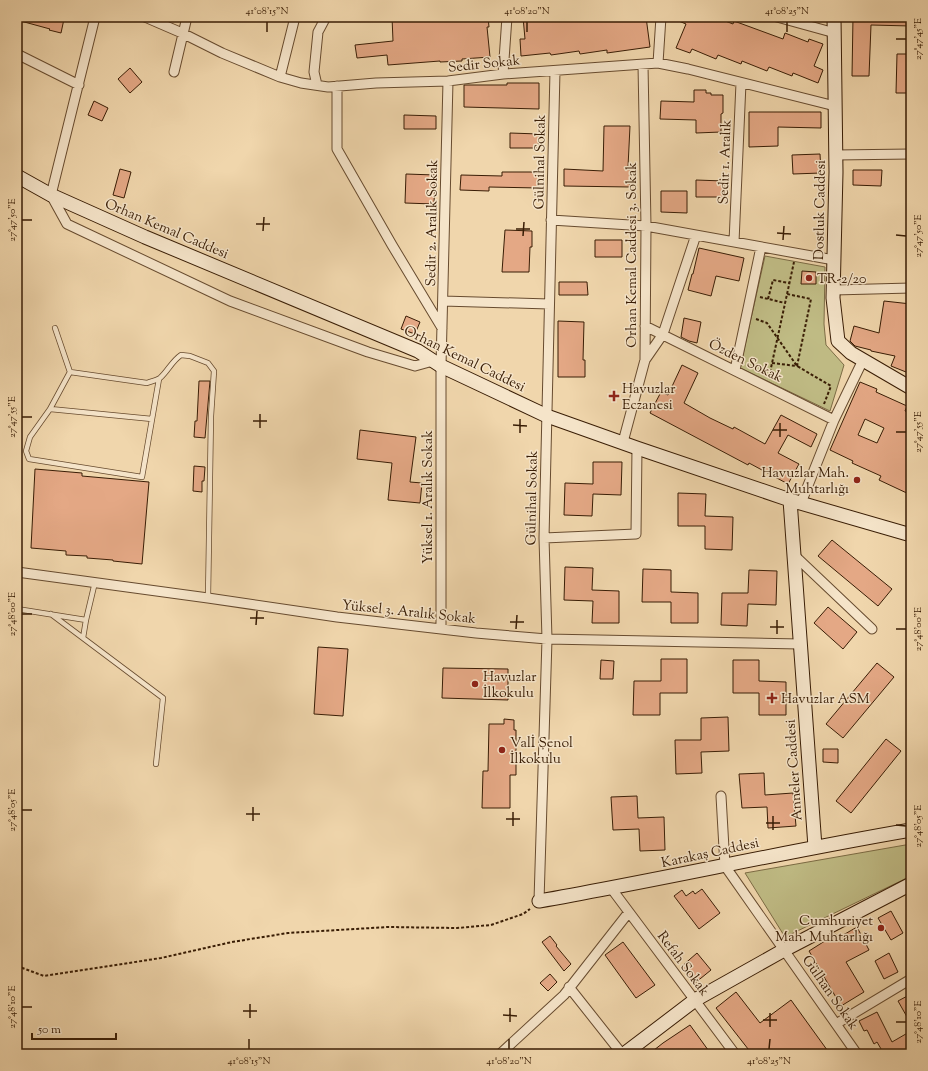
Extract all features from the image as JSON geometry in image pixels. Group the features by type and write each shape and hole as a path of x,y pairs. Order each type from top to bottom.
{"street":[{"path":"95,17 51,195 66,224 230,301 368,352 415,366 437,363"},
{"name":"Sedir Sokak","path":"145,17 222,53 280,77 301,83 337,86 376,83 448,81 503,74 658,63 688,69 835,106"},
{"path":"174,72 187,17"},
{"path":"280,77 295,17"},
{"path":"317,85 314,72 318,32 326,17"},
{"path":"503,74 507,17"},
{"path":"658,63 661,17"},
{"path":"776,17 834,33"},
{"name":"Dostluk Caddesi","path":"834,17 836,155 834,290 838,341 851,353 911,388"},
{"path":"17,54 79,85"},
{"name":"Orhan Kemal Caddesi 3. Sokak","path":"623,442 645,360 646,226 643,65"},
{"name":"Gülnihal Sokak","path":"539,901 547,639 544,538 555,71"},
{"name":"Sedir 2. Aralık Sokak","path":"437,363 442,329 448,81"},
{"name":"Sedir 1. Aralık","path":"734,242 741,82"},
{"path":"337,86 337,149 442,329"},
{"path":"836,155 911,154"},
{"name":"Orhan Kemal Caddesi","path":"17,176 51,195 160,243 418,351 437,363 547,416 637,448 796,501 911,535"},
{"path":"551,220 646,226 834,260"},
{"path":"645,360 662,334 696,235"},
{"path":"735,370 761,247"},
{"path":"834,290 911,288"},
{"path":"443,300 549,304"},
{"name":"Özden Sokak","path":"645,326 834,420"},
{"path":"796,501 862,360"},
{"name":"Yüksel 1. Aralık Sokak","path":"437,363 441,629"},
{"path":"544,538 636,534 637,448"},
{"name":"Anneler Caddesi","path":"796,501 794,555 814,847"},
{"path":"794,555 872,630"},
{"name":"Yüksel 3. Aralık Sokak","path":"17,572 337,617 547,639 800,644"},
{"path":"721,796 725,866"},
{"name":"Karakaş Caddesi","path":"539,901 725,866 814,847 911,830"},
{"name":"Gülhan Sokak","path":"725,866 857,1054"},
{"path":"569,987 623,1054 695,1000 784,950 911,884"},
{"name":"Refah Sokak","path":"611,888 735,1054"},
{"path":"500,1054 564,995 629,912"},
{"path":"836,1024 911,979"}],"lane":[{"path":"55,328 70,372 50,409 30,437 26,451 29,459 142,476 159,379"},
{"path":"70,372 148,383 159,379 175,359 181,355 202,360 208,363 214,371 211,416 208,598"},
{"path":"50,409 152,419"},
{"path":"83,638 95,582"},
{"path":"17,609 86,620"},
{"path":"51,614 163,698 156,764"}],"path":[{"path":"767,386 796,253"},
{"path":"768,299 773,280 790,283"},
{"path":"787,294 811,299 797,366"},
{"path":"758,304 760,297 785,303"},
{"path":"755,319 767,323 797,366"},
{"path":"772,363 797,366 831,386 824,405 817,402"},
{"path":"17,966 44,976 161,958 232,942 288,933 388,927 457,928 491,925 523,914 539,901"}],"shaded area":[{"path":"765,256 825,267 824,324 826,345 844,365 830,411 740,368"},
{"path":"911,844 911,876 785,937 745,873"}],"building":[{"path":"17,17 53,17 64,19 61,33 17,20"},
{"path":"392,17 488,17 489,27 487,27 490,57 462,59 462,61 388,65 387,55 357,58 355,45 393,41"},
{"path":"523,17 646,17 650,47 607,53 607,50 580,54 579,51 551,55 550,53 521,56 520,39 525,39"},
{"path":"669,17 715,17 733,24 734,21 783,39 785,33 808,42 809,39 823,44 814,66 823,70 818,83 793,73 792,76 769,67 767,71 742,61 741,64 718,55 716,59 692,49 690,53 676,48 686,24"},
{"path":"853,17 911,17 911,26 871,25 869,76 852,76"},
{"path":"897,54 911,54 911,93 896,93"},
{"path":"130,68 142,82 130,93 118,79"},
{"path":"507,83 539,83 539,109 464,107 464,85 507,85"},
{"path":"694,90 706,90 706,93 711,93 711,95 723,95 721,132 696,133 696,120 660,119 661,101 694,102"},
{"path":"94,101 108,108 102,121 88,115"},
{"path":"749,112 821,112 821,128 778,127 778,146 749,147"},
{"path":"404,115 436,116 436,129 404,129"},
{"path":"604,126 630,126 628,167 630,167 630,187 564,186 564,169 603,171"},
{"path":"510,133 539,134 538,148 510,148"},
{"path":"820,154 821,173 793,174 792,155"},
{"path":"120,169 131,172 124,198 113,195"},
{"path":"853,170 882,170 881,186 853,185"},
{"path":"502,172 539,172 539,188 489,187 489,191 460,190 461,175 502,176"},
{"path":"406,174 435,175 434,204 405,203"},
{"path":"696,180 724,181 724,197 696,197"},
{"path":"661,191 687,191 687,213 661,212"},
{"path":"505,230 532,231 529,272 502,272"},
{"path":"595,240 622,240 622,257 595,257"},
{"path":"699,248 744,258 739,281 716,276 711,296 688,290"},
{"name":"TR-2/20","path":"802,271 816,272 816,284 801,284"},
{"path":"559,282 587,282 588,295 559,295"},
{"path":"884,301 911,304 911,374 891,366 895,356 855,346 850,341 854,326 879,333"},
{"path":"406,316 420,322 415,334 401,329"},
{"path":"684,318 701,322 697,343 681,337"},
{"path":"558,321 584,322 583,360 585,360 585,377 558,377"},
{"path":"682,365 698,373 684,403 710,418 733,429 734,427 765,444 781,415 817,434 811,447 788,435 778,453 799,464 788,484 749,463 748,465 650,413 661,392 668,395"},
{"path":"199,381 210,381 205,438 194,437 195,421 197,421"},
{"path":"860,382 877,389 876,392 907,406 905,411 911,413 911,495 879,480 881,476 852,463 853,461 830,450","holes":["865,419 884,428 877,443 858,435"]},
{"path":"360,430 416,437 410,482 422,483 420,503 388,500 392,463 357,459"},
{"path":"593,462 622,462 621,495 593,494 592,516 564,515 565,483 593,484"},
{"path":"194,466 205,467 204,481 202,481 202,492 193,491"},
{"path":"35,469 82,473 82,476 149,482 142,564 87,558 87,556 66,555 66,551 31,548"},
{"path":"678,493 706,494 705,516 733,517 732,550 705,549 705,526 678,526"},
{"path":"832,540 892,589 878,606 818,556"},
{"path":"565,567 593,568 592,590 619,591 619,623 592,623 593,601 564,600"},
{"path":"643,569 671,570 671,592 698,593 698,623 671,623 671,602 642,602"},
{"path":"749,570 777,571 776,605 748,604 747,626 721,625 722,593 748,593"},
{"path":"828,607 857,632 843,649 814,623"},
{"path":"318,647 348,649 343,716 314,714"},
{"path":"661,659 687,659 687,693 660,693 660,715 633,715 634,681 661,681"},
{"path":"601,660 614,661 613,679 600,679"},
{"path":"733,660 759,660 759,681 786,682 786,715 759,715 759,693 733,693"},
{"path":"877,663 894,677 843,738 826,724"},
{"name":"Havuzlar İlkokulu","path":"443,668 508,669 508,700 442,698"},
{"path":"728,717 729,751 701,752 702,773 676,774 675,740 701,740 701,718"},
{"name":"Valİ Şenol İlkokulu","path":"504,719 514,720 514,730 516,730 516,775 510,775 510,808 482,808 483,771 488,771 489,724 504,724"},
{"path":"886,739 901,751 851,813 836,801"},
{"path":"823,749 838,749 838,763 823,762"},
{"path":"764,773 765,795 793,793 796,826 768,828 767,807 742,808 739,774"},
{"path":"637,796 638,818 664,817 665,850 640,851 639,829 613,830 611,797"},
{"path":"702,889 720,913 699,929 674,896 682,890 686,896 693,891 695,894"},
{"path":"891,911 903,933 891,940 878,918"},
{"path":"857,927 869,950 846,962 864,992 841,1006 809,951 836,934 838,938"},
{"path":"550,936 571,964 564,971 542,942"},
{"path":"623,942 655,985 636,998 605,955"},
{"path":"697,953 711,970 695,983 681,967"},
{"path":"889,953 898,972 884,979 875,961"},
{"path":"550,974 557,982 548,991 540,983"},
{"path":"736,992 760,1023 791,1000 830,1054 752,1054 716,1008"},
{"path":"911,994 911,1024 898,1001"},
{"path":"877,1012 892,1042 911,1031 911,1054 884,1054 877,1042 874,1044 867,1030 864,1031 859,1021"},
{"path":"690,1025 711,1054 649,1054 663,1043"}],"place":[{"name":"TR-2/20","path":"809,278"},
{"name":"Havuzlar Eczanesi","path":"614,396"},
{"name":"Havuzlar Mah. Muhtarlığı","path":"857,480"},
{"name":"Havuzlar İlkokulu","path":"475,684"},
{"name":"Havuzlar ASM","path":"772,698"},
{"name":"Valİ Şenol İlkokulu","path":"502,750"},
{"name":"Cumhuriyet Mah. Muhtarlığı","path":"881,928"}]}
